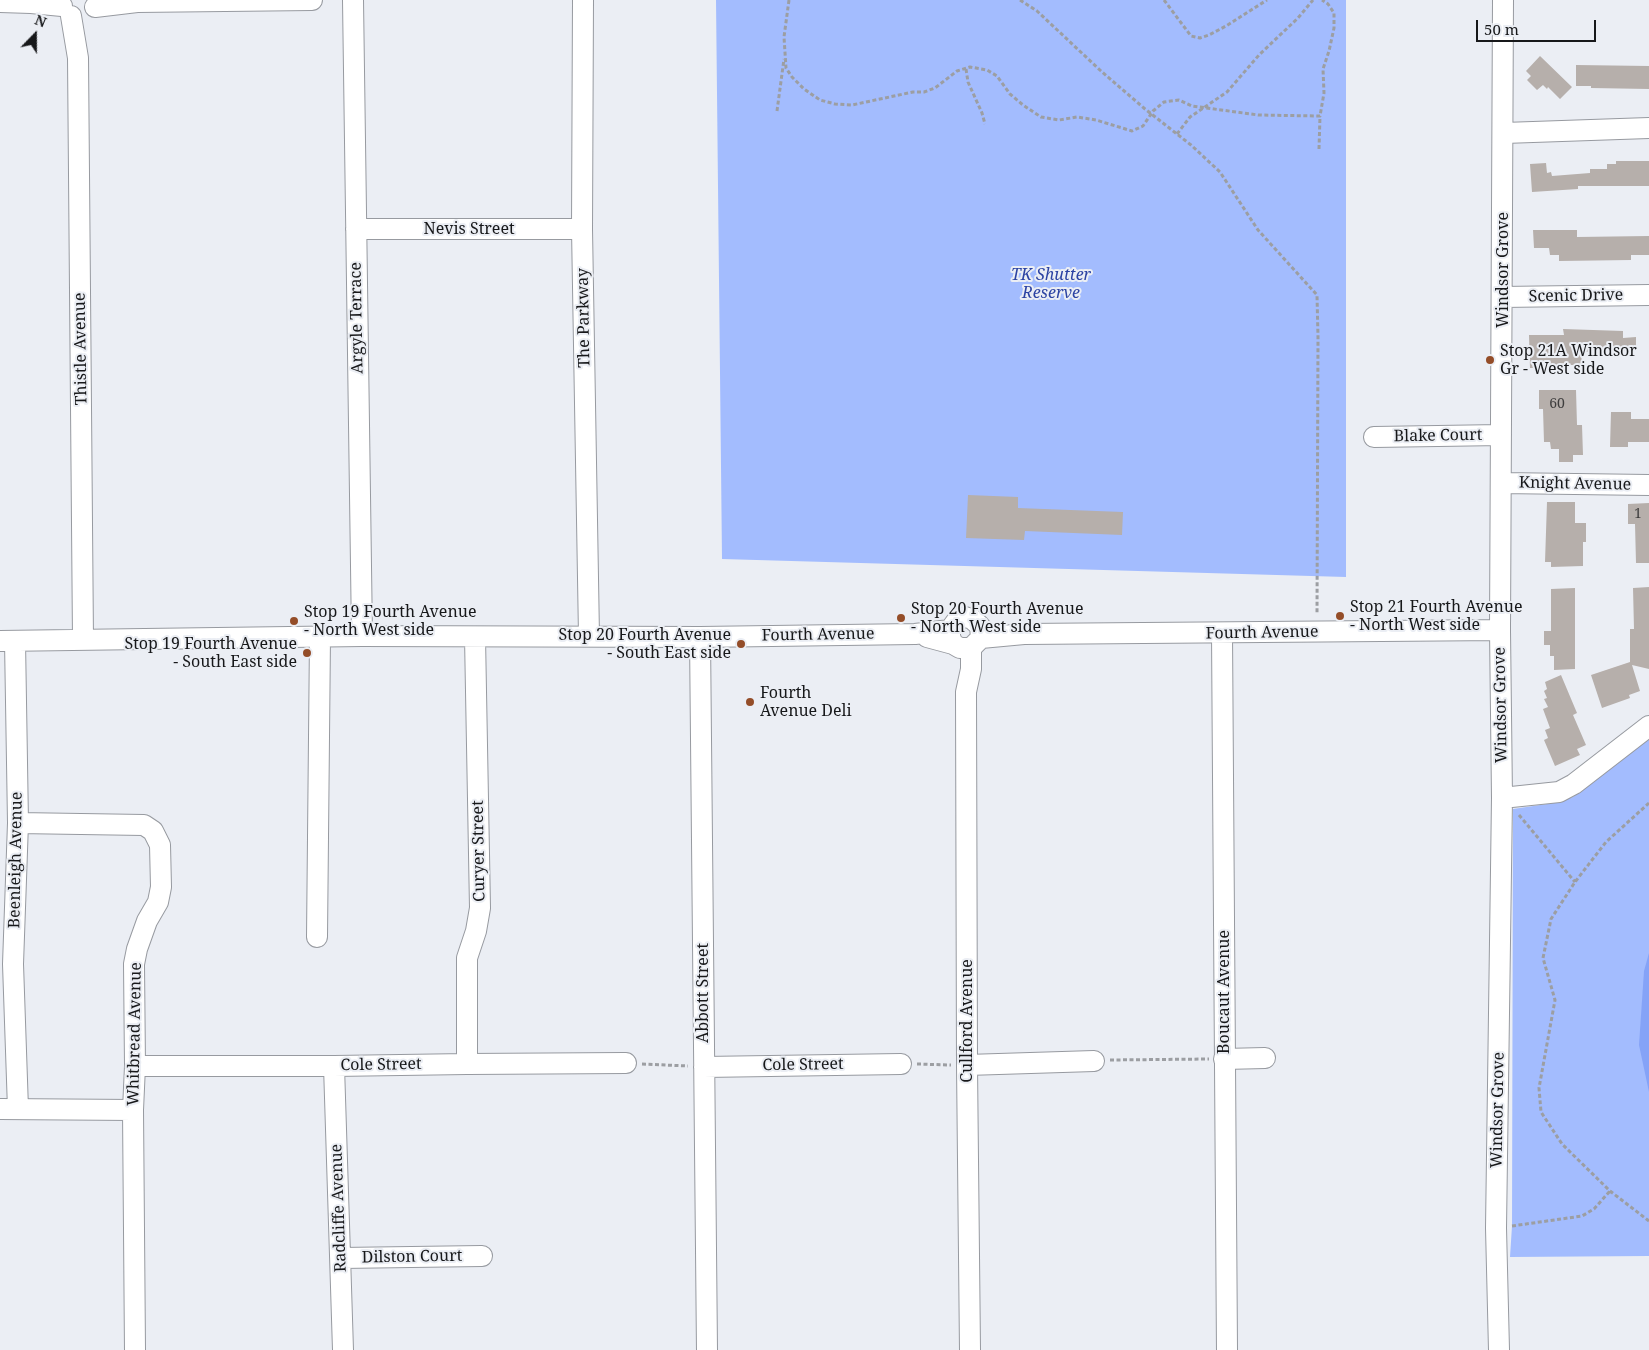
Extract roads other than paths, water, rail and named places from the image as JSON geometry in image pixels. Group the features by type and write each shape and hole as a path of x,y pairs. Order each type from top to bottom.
{"street":[{"path":"0,2 35,1 78,8 131,1 312,0"},
{"name":"Argyle Terrace","path":"353,0 362,636"},
{"name":"The Parkway","path":"583,0 582,229 589,636"},
{"name":"Windsor Grove","path":"1499,1350 1496,1228 1502,798 1500,630 1504,133 1503,0"},
{"name":"Thistle Avenue","path":"78,8 83,640"},
{"path":"1504,133 1649,128"},
{"name":"Nevis Street","path":"356,228 582,229"},
{"name":"Scenic Drive","path":"1502,297 1649,295"},
{"name":"Blake Court","path":"1374,436 1501,435"},
{"name":"Knight Avenue","path":"1501,483 1649,485"},
{"name":"Fourth Avenue","path":"8,641 362,636 700,637 915,634 966,639 1024,634 1500,630"},
{"name":"Boucaut Avenue","path":"1222,633 1227,1350"},
{"path":"317,937 320,637"},
{"name":"Curyer Street","path":"467,1064 467,958 476,931 480,908 475,637"},
{"name":"Abbott Street","path":"700,637 707,1350"},
{"name":"Cullford Avenue","path":"966,639 971,669 966,692 970,1350"},
{"name":"Beenleigh Avenue","path":"8,641 18,824 9,1109"},
{"path":"1502,798 1559,792 1574,784 1649,726"},
{"name":"Whitbread Avenue","path":"18,824 144,825 154,831 160,846 161,887 158,902 137,949 134,964 135,1350"},
{"path":"1224,1059 1265,1058"},
{"path":"967,1065 1094,1061"},
{"name":"Cole Street","path":"135,1066 626,1063"},
{"name":"Cole Street","path":"704,1066 901,1064"},
{"name":"Radcliffe Avenue","path":"334,1066 341,1258 342,1350"},
{"path":"9,1109 133,1110"},
{"name":"Dilston Court","path":"341,1258 482,1256"}],"place":[{"name":"Stop 21A Windsor Gr - West side","path":"1490,360"},
{"name":"Stop 21 Fourth Avenue - North West side","path":"1340,616"},
{"name":"Stop 20 Fourth Avenue - North West side","path":"901,618"},
{"name":"Stop 19 Fourth Avenue - North West side","path":"294,621"},
{"name":"Stop 20 Fourth Avenue - South East side","path":"741,644"},
{"name":"Stop 19 Fourth Avenue - South East side","path":"307,653"},
{"name":"Fourth Avenue Deli","path":"750,702"}],"park label":[{"name":"TK Shutter Reserve","path":"1051,284"}]}
